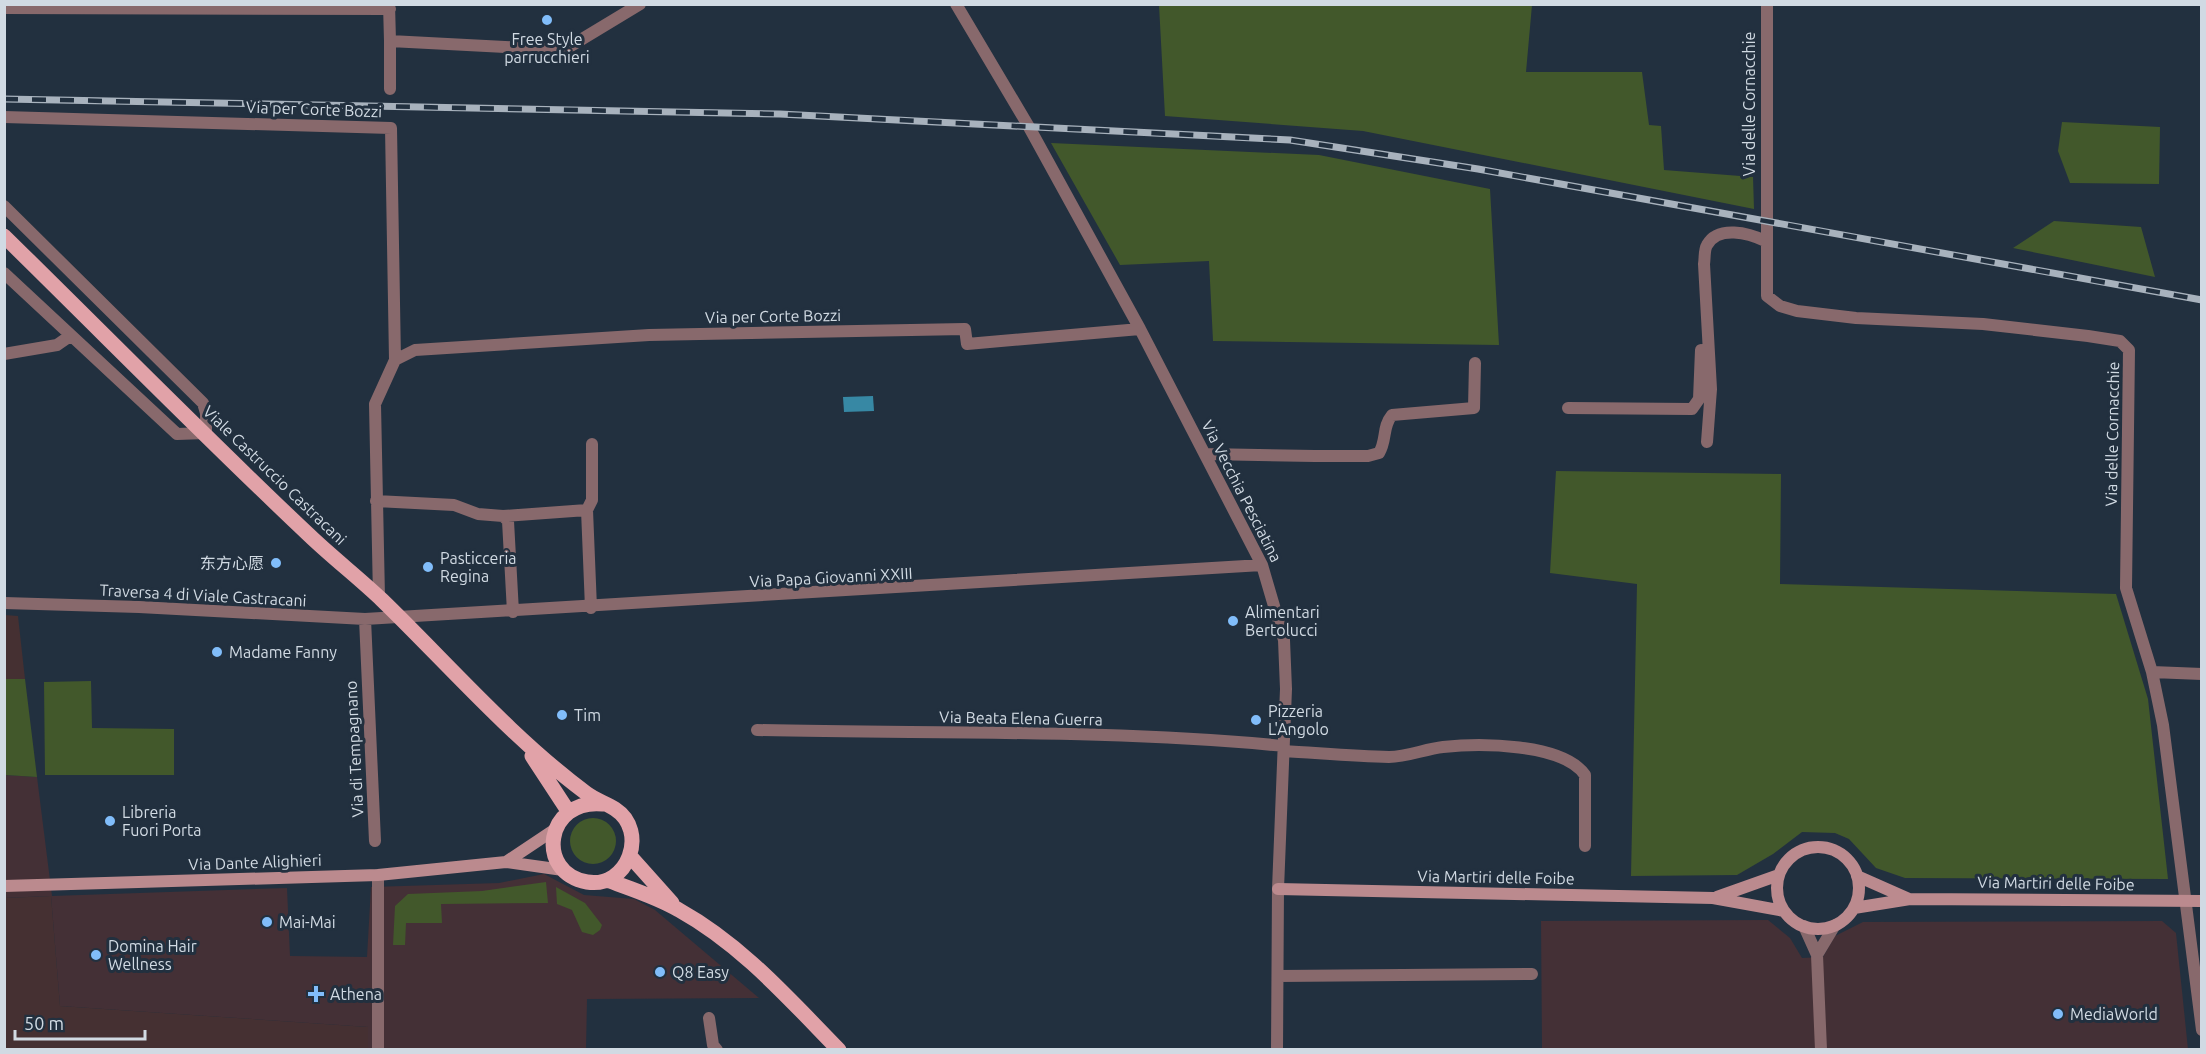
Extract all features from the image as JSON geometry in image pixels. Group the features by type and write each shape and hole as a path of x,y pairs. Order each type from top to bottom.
{"main road":[{"name":"Viale Castruccio Castracani","path":"4,236 309,535 401,618 520,739 603,804 615,809 624,818 633,843 630,856"},
{"name":"Viale Castruccio Castracani","path":"520,739 568,811"},
{"path":"603,804 579,805 568,811 554,830 553,844 556,858 563,870 574,878 587,882 607,880 617,874 630,856 678,909 742,954 839,1050"},
{"path":"607,880 678,909"}],"street":[{"path":"390,40 564,50 640,4"},
{"name":"Via Vecchia Pesciatina","path":"956,4 1029,127 1140,329 1262,565 1284,640 1286,689 1278,889 1277,1050"},
{"name":"Via delle Cornacchie","path":"1767,4 1765,241 1767,296 1780,306 1797,311 1856,318 1983,324 2088,336 2120,340 2129,350 2126,588 2152,672 2163,725 2202,1030"},
{"path":"4,8 389,7 390,89"},
{"name":"Via per Corte Bozzi","path":"4,117 391,128 395,360 375,404 379,597"},
{"path":"4,206 203,403 206,433 177,434 4,273"},
{"path":"1707,442 1711,388 1704,264 1706,246 1714,236 1732,232 1752,234 1765,241"},
{"name":"Via per Corte Bozzi","path":"395,360 415,350 650,335 965,329 967,344 1140,329"},
{"path":"4,354 57,345 70,336"},
{"path":"1568,408 1692,409 1699,399 1701,349 1707,342"},
{"path":"1205,454 1326,456 1379,453 1384,445 1385,423 1392,415 1466,411 1474,408 1475,363"},
{"path":"591,444 592,500 587,510 591,608"},
{"path":"376,501 454,505 478,514 503,516 587,510"},
{"path":"503,516 508,521 513,612"},
{"name":"Via Papa Giovanni XXIII","path":"401,618 1262,565"},
{"name":"Traversa 4 di Viale Castracani","path":"4,603 139,607 365,620 401,618"},
{"name":"Via di Tempagnano","path":"365,620 375,841"},
{"path":"2152,672 2202,674"},
{"name":"Via Beata Elena Guerra","path":"758,730 1023,733 1234,741 1284,748 1391,757 1443,747 1542,750 1554,753 1580,767 1585,775 1585,846"},
{"name":"Via Dante Alighieri","path":"506,862 554,830"},
{"path":"1817,955 1835,925 1854,908 1859,887 1852,864 1843,855 1819,846 1806,848 1794,854 1785,863 1779,875 1778,893 1784,911 1804,926 1817,955 1821,1050"},
{"name":"Via Dante Alighieri","path":"4,886 378,875 506,862 563,870"},
{"path":"378,875 378,1050"},
{"name":"Via Martiri delle Foibe","path":"1713,898 1779,875"},
{"name":"Via Martiri delle Foibe","path":"1857,876 1910,899"},
{"name":"Via Martiri delle Foibe","path":"1278,889 1713,898 1784,911"},
{"name":"Via Martiri delle Foibe","path":"1854,908 1910,899 2202,901"},
{"path":"1804,926 1825,928 1835,925"},
{"path":"1278,976 1532,974"},
{"path":"710,1018 713,1045 717,1050"}],"shaded area":[{"path":"5,615 18,616 25,679 5,679"},
{"path":"4,775 37,777 52,896 287,888 290,956 367,957 371,887 499,883 544,874 584,895 634,899 655,910 759,998 587,999 586,1050 368,1049 368,1027 60,1006 51,896 5,898"},
{"path":"51,896 60,1006 368,1027 368,1049 5,1049 5,898"},
{"path":"1768,920 1790,938 1802,958 1823,957 1835,936 1863,922 2162,921 2176,933 2188,1049 1542,1049 1541,921"}],"green space":[{"path":"1159,5 1532,5 1526,72 1642,72 1649,125 1661,126 1664,170 1753,177 1754,209 1363,131 1165,116"},
{"path":"2062,122 2160,127 2159,184 2070,183 2058,151"},
{"path":"1051,143 1319,155 1490,189 1499,345 1213,341 1209,261 1120,265"},
{"path":"2054,221 2141,227 2155,277 2013,248"},
{"path":"1556,471 1781,474 1780,584 2116,594 2148,699 2168,879 1905,878 1876,868 1849,839 1835,833 1802,832 1773,854 1737,875 1631,876 1637,584 1550,573"},
{"path":"5,679 25,679 37,777 5,775"},
{"path":"91,681 92,728 174,729 174,775 45,775 44,682"},
{"path":"593,818 609,825 616,841 609,857 593,864 577,857 570,841 577,825"},
{"path":"546,882 548,903 441,904 442,923 406,923 405,945 393,945 395,906 408,894 482,891"},
{"path":"556,887 585,903 602,925 600,930 593,935 582,932 572,910 557,904"}],"water":[{"path":"873,396 874,411 844,412 843,397"}],"railway":[{"path":"4,99 780,114 1290,140 1478,169 2202,300"}],"place":[{"name":"Free Style parrucchieri","path":"547,20"},
{"name":"东方心愿","path":"276,563"},
{"name":"Pasticceria Regina","path":"428,567"},
{"name":"Alimentari Bertolucci","path":"1233,621"},
{"name":"Madame Fanny","path":"217,652"},
{"name":"Tim","path":"562,715"},
{"name":"Pizzeria L'Angolo","path":"1256,720"},
{"name":"Libreria Fuori Porta","path":"110,821"},
{"name":"Mai-Mai","path":"267,922"},
{"name":"Domina Hair Wellness","path":"96,955"},
{"name":"Q8 Easy","path":"660,972"},
{"name":"Athena","path":"316,994"},
{"name":"MediaWorld","path":"2058,1014"}]}
